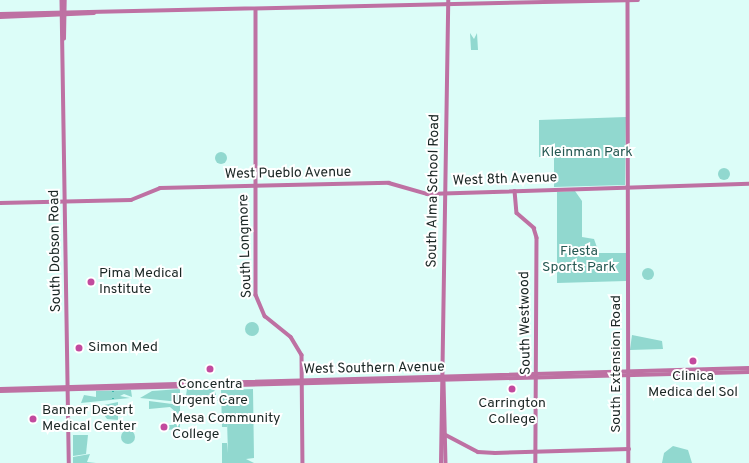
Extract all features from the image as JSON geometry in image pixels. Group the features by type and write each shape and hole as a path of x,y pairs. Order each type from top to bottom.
{"main road":[{"name":"South Dobson Road","path":"62,0 64,14"},
{"name":"South Dobson Road","path":"65,0 64,39 69,463"},
{"name":"South Alma School Road","path":"441,463 444,380 448,0"},
{"name":"South Extension Road","path":"628,0 629,463"},
{"path":"0,14 94,14 638,0"},
{"name":"South Longmore","path":"256,10 255,186 257,298 264,316 298,345 303,360 303,463"},
{"path":"0,17 64,14"},
{"name":"West Pueblo Avenue","path":"66,201 134,199 156,188 389,183 406,188"},
{"name":"West 8th Avenue","path":"406,188 420,194 445,194 590,188 749,184"},
{"name":"South Westwood","path":"515,191 517,213 534,228 537,238 538,377 536,463"},
{"path":"0,203 66,201"},
{"path":"538,377 558,374 596,377 749,368"},
{"path":"491,379 509,376 573,376 610,373 749,372"},
{"path":"596,377 610,373"},
{"name":"West Southern Avenue","path":"17,390 26,391 113,386 491,379 519,380 538,377"},
{"name":"West Southern Avenue","path":"444,380 473,381 491,379"},
{"name":"South Alma School Road","path":"444,380 446,463"},
{"path":"259,386 276,383"},
{"name":"West Southern Avenue","path":"0,390 38,388 100,389 259,386 303,383"},
{"path":"100,389 113,386"},
{"path":"26,391 38,388"},
{"path":"446,437 457,439 478,452 506,453 629,449"}],"green space":[{"path":"470,33 474,39 477,33 478,50 471,50"},
{"name":"Kleinman Park","path":"626,117 625,185 554,187 554,156 539,157 539,120"},
{"path":"221,152 225,154 227,158 225,162 221,164 217,162 215,158 217,154"},
{"path":"724,168 728,170 730,174 728,178 724,180 720,178 718,174 720,170"},
{"name":"Fiesta Sports Park","path":"575,191 582,201 582,237 594,239 599,253 626,253 626,281 557,283 557,192"},
{"path":"650,268 653,269 653,279 646,280 643,279 642,272 643,269"},
{"path":"249,322 255,322 259,326 259,332 255,336 249,336 245,332 245,326"},
{"path":"632,335 662,341 663,349 630,350"},
{"path":"180,389 180,402 140,398 152,391"},
{"path":"187,389 214,389 218,401 185,402"},
{"path":"253,389 254,458 246,459 254,463 222,463 222,443 227,443 228,453 227,421 227,427 222,427 221,390"},
{"path":"131,390 132,397 124,394 120,396 130,398 81,403 84,395 96,397 96,391"},
{"path":"149,401 180,405 180,429 165,430 165,425 174,425 173,419 178,420 178,414 170,407 149,409"},
{"path":"118,402 118,420 107,419 102,412 104,405"},
{"path":"125,430 131,430 135,434 135,440 131,444 125,444 121,440 121,434"},
{"path":"73,435 88,435 86,454 73,456"},
{"path":"673,446 688,450 692,463 662,463 664,453"},
{"path":"90,454 87,462 96,463 73,463 73,457"}],"place":[{"name":"Pima Medical Institute","path":"91,282"},
{"name":"Simon Med","path":"79,348"},
{"name":"Clinica Medica del Sol","path":"693,361"},
{"name":"Concentra Urgent Care","path":"210,369"},
{"name":"Carrington College","path":"512,389"},
{"name":"Banner Desert Medical Center","path":"33,419"},
{"name":"Mesa Community College","path":"164,427"}]}
